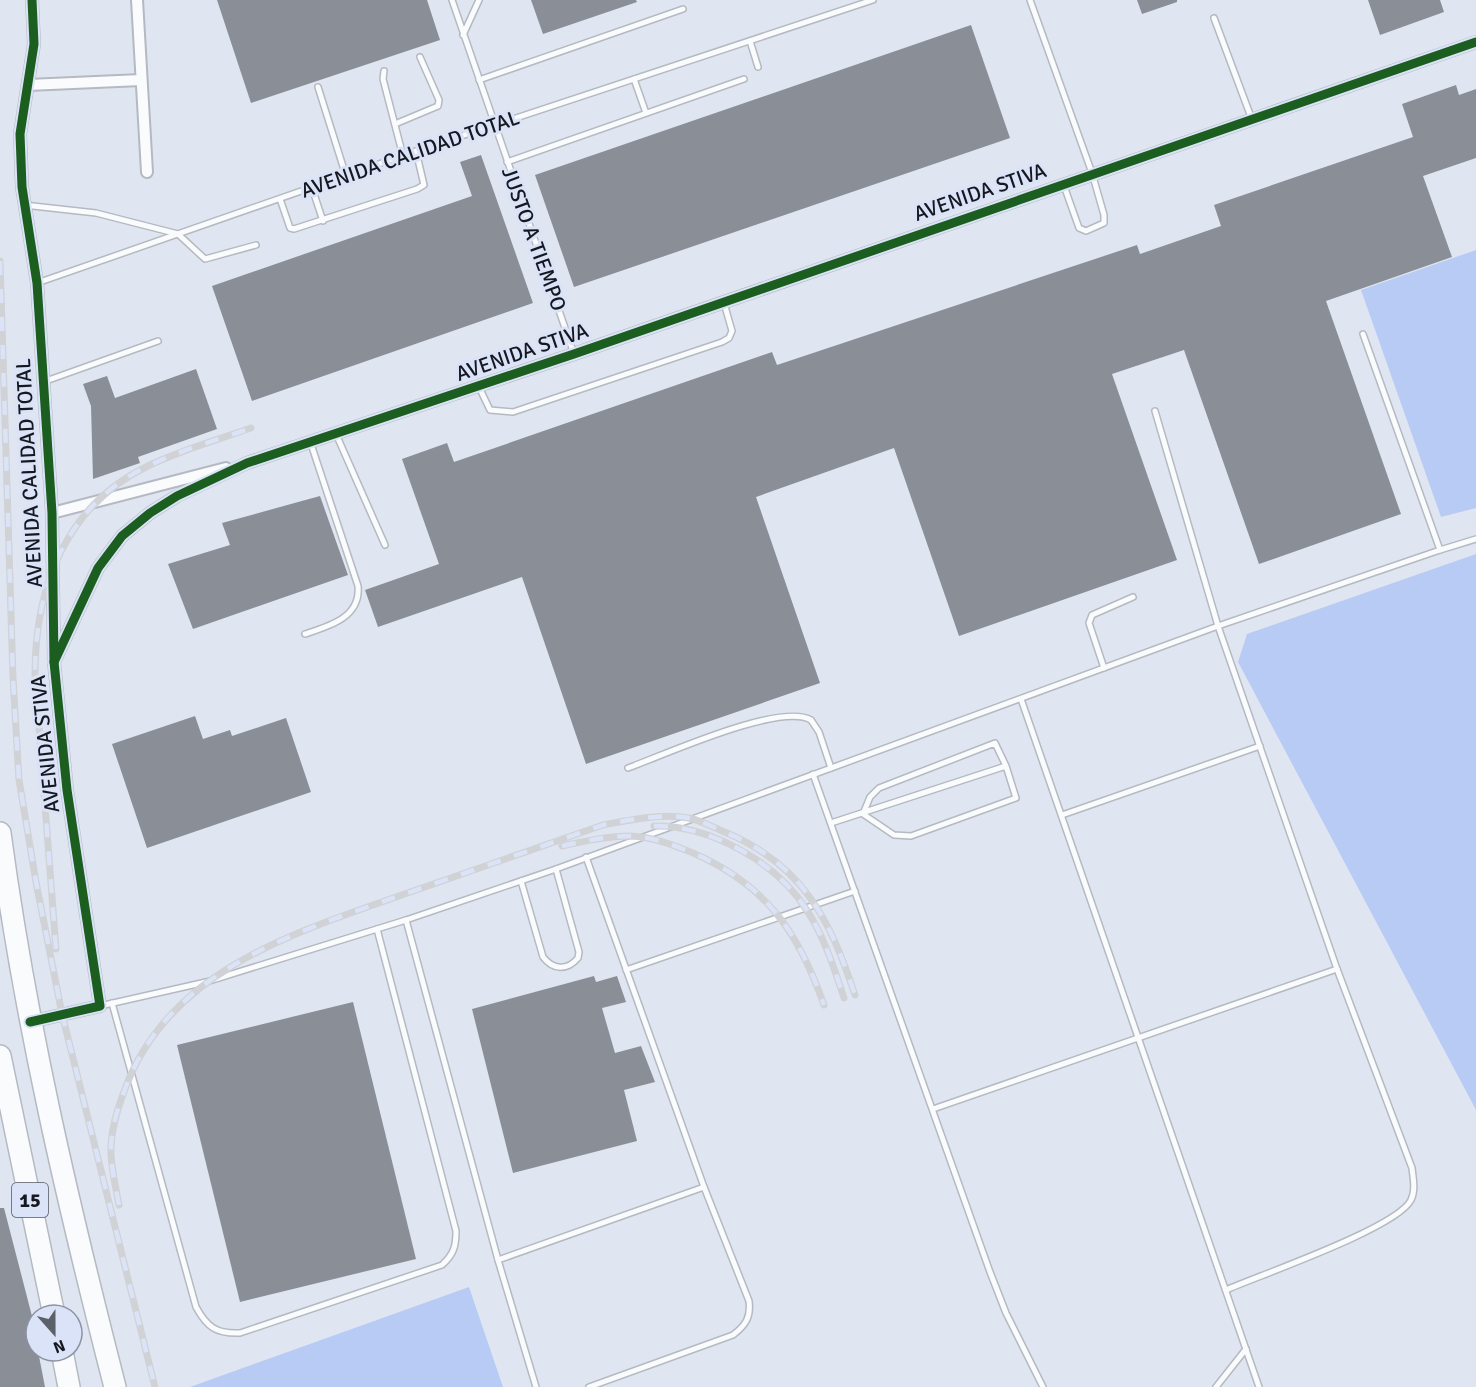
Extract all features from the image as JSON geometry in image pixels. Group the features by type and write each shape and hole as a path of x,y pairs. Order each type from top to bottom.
{"highway":[{"name":"15","path":"0,833 30,1022 70,1210 115,1387"},
{"name":"15","path":"0,1056 51,1303"},
{"path":"64,1363 69,1387"}],"street":[{"path":"32,0 34,44 21,134 24,205 37,283"},
{"path":"137,0 147,172"},
{"name":"AVENIDA STIVA","path":"100,1006 67,790 54,662 98,568 122,537 150,513 177,496 247,463 574,354 1251,117 1476,42"},
{"path":"28,86 141,81"},
{"name":"AVENIDA CALIDAD TOTAL","path":"37,283 52,513 54,662"},
{"path":"52,513 247,463"},
{"path":"30,1022 100,1006"}],"lane":[{"name":"JUSTO A TIEMPO","path":"452,0 574,354"},
{"path":"464,35 479,0"},
{"name":"AVENIDA CALIDAD TOTAL","path":"37,283 416,151 873,0"},
{"path":"1030,0 1092,173 1104,215 1104,223 1086,231 1079,228 1063,183"},
{"path":"478,80 683,9"},
{"path":"1214,18 1251,117"},
{"path":"750,41 758,67"},
{"path":"395,123 438,106 439,100 420,57"},
{"path":"384,71 403,156"},
{"path":"634,79 646,113"},
{"path":"507,162 744,79"},
{"path":"318,87 346,176"},
{"path":"280,199 290,228 323,221 424,185 416,151"},
{"path":"312,188 323,221"},
{"path":"24,205 96,213 178,234 205,259 256,245"},
{"path":"478,386 490,410 513,412 722,342 732,331 723,302"},
{"path":"1363,334 1440,550"},
{"path":"44,382 158,341"},
{"path":"1155,411 1218,626 1337,969 1412,1168 1414,1187 1411,1200 1393,1216 1360,1234 1226,1290"},
{"path":"335,433 385,545"},
{"path":"305,634 345,617 357,604 359,596 358,586 310,441"},
{"path":"100,1006 206,982 406,920 521,881 1218,626 1476,538"},
{"path":"1104,668 1089,623 1092,615 1133,597"},
{"path":"1021,699 1259,1387"},
{"path":"628,768 747,725 791,714 811,720 819,732 831,768"},
{"path":"995,743 1006,766 1016,798 911,836 894,835 863,814 870,797 879,788 995,743"},
{"path":"1062,816 1260,746"},
{"path":"831,823 1006,766"},
{"path":"813,774 990,1272 1006,1313 1043,1387"},
{"path":"586,857 704,1186 749,1301 748,1319 742,1329 716,1343 589,1387"},
{"path":"521,881 543,957 549,965 557,968 567,967 578,958 579,952 556,869"},
{"path":"626,970 855,891"},
{"path":"406,920 498,1260 536,1387"},
{"path":"112,1003 196,1307 205,1324 222,1334 240,1333 442,1265 452,1256 456,1245 456,1231 377,929"},
{"path":"933,1109 1337,969"},
{"path":"498,1260 704,1186"},
{"path":"1216,1387 1246,1349"}],"shaded area":[{"path":"1476,250 1476,508 1441,517 1361,290"},
{"path":"1476,554 1476,1110 1238,662 1247,634"},
{"path":"469,1287 503,1387 190,1387"}],"building":[{"path":"217,0 427,0 440,40 251,103"},
{"path":"531,0 636,0 637,2 543,34"},
{"path":"1137,0 1177,0 1177,2 1142,14"},
{"path":"1368,0 1440,0 1444,12 1380,35"},
{"path":"971,25 1010,138 574,287 535,175"},
{"path":"1456,85 1459,95 1476,89 1476,158 1423,176 1452,257 1326,301 1401,514 1259,564 1184,350 1112,374 1177,560 959,636 894,448 756,497 820,683 586,764 522,577 378,627 365,590 439,564 402,459 447,443 454,462 772,352 777,365 1137,245 1140,254 1221,226 1214,205 1413,137 1402,104"},
{"path":"481,155 533,303 252,401 212,286 472,196 460,162"},
{"path":"196,369 217,429 138,457 140,463 93,479 91,406 83,384 107,376 115,398"},
{"path":"320,496 348,575 193,629 168,564 230,545 222,523"},
{"path":"195,716 203,739 230,730 232,736 286,718 311,792 147,848 112,744"},
{"path":"594,976 596,982 617,976 626,1002 602,1008 615,1053 641,1046 655,1082 624,1090 637,1141 513,1173 472,1009"},
{"path":"353,1002 416,1259 240,1302 177,1045"},
{"path":"0,1208 4,1208 29,1303 24,1303 24,1363 40,1363 45,1387 0,1387"}],"railway":[{"path":"0,261 13,678 19,780 62,1014 155,1387"},
{"path":"56,949 35,674 36,642 49,580 76,526 96,503 120,483 161,460 251,428"},
{"path":"119,1205 112,1168 111,1146 115,1121 125,1089 144,1049 170,1015 201,987 236,963 315,926 603,825 657,817 689,818 754,846 795,879 810,898 824,919 855,995"},
{"path":"654,826 675,827 719,839 740,849 777,876 793,892 812,919 828,952 844,998"},
{"path":"562,846 622,836 639,837 678,847 719,866 741,880 776,913 803,955 824,1005"}],"cycle path":[{"path":"30,1022 100,1006 67,790 54,662 52,513 37,283 22,187 20,134 34,44 32,0"},
{"path":"54,662 98,568 122,536 150,513 177,496 247,463 574,354 1476,42"}]}
